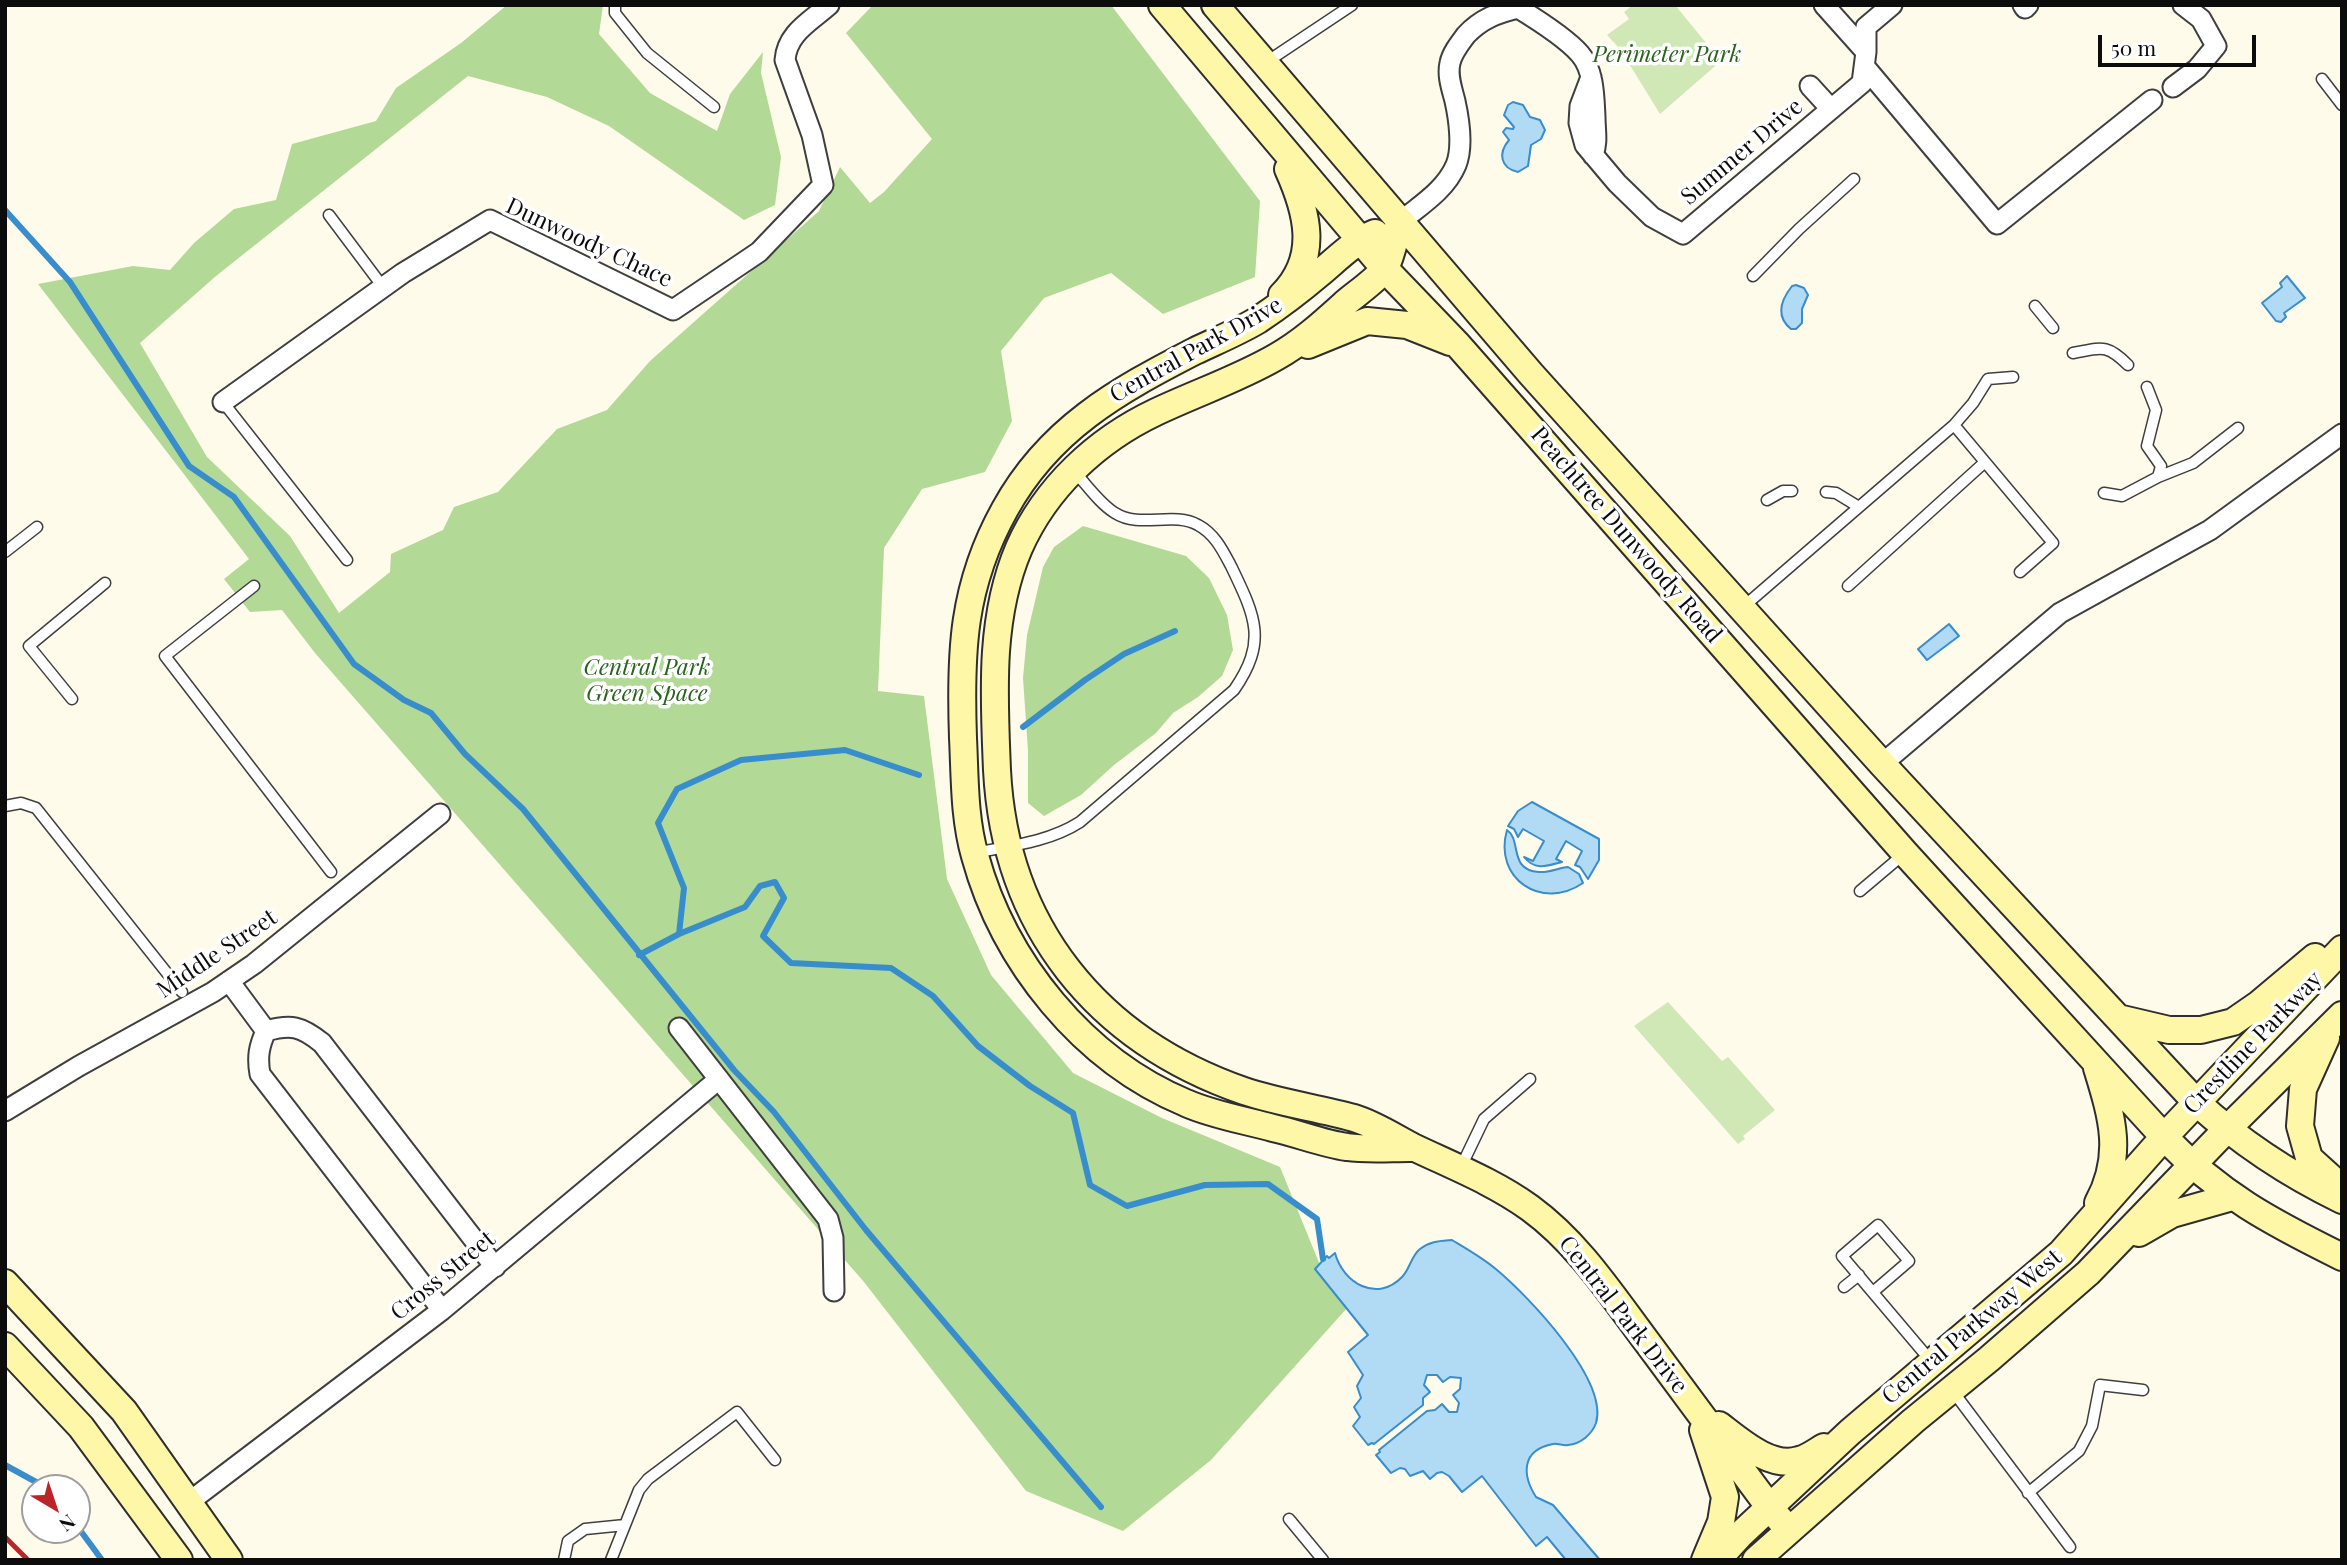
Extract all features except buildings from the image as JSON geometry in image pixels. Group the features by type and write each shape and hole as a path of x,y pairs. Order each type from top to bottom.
{"street":[{"name":"Dunwoody Chace","path":"223,402 383,287 490,220 673,310 759,252 823,185 812,135 785,60 786,47 791,38 830,5"},
{"name":"Peachtree Dunwoody Road","path":"1161,5 1385,269 1458,345 1905,853 2192,1166 2232,1197 2274,1223 2342,1257"},
{"name":"Peachtree Dunwoody Road","path":"1215,5 1531,374 1882,764 2196,1102 2226,1130 2300,1180 2342,1200"},
{"path":"1824,5 1864,68 1997,224 2152,100"},
{"path":"1864,68 1866,27 1892,5"},
{"path":"2023,5 2025,8 2028,5"},
{"path":"2173,87 2197,69 2216,46 2201,19 2183,5"},
{"name":"Summer Drive","path":"1399,223 1443,186 1456,165 1460,150 1450,63 1459,44 1474,27 1494,13 1518,8 1537,19 1580,54 1591,77 1580,106 1579,123 1585,145 1651,217 1683,234 1831,109 1864,68"},
{"path":"1810,86 1831,109"},
{"path":"1255,322 1288,289 1299,273 1307,247 1307,222 1301,198 1273,138"},
{"path":"1385,269 1399,223"},
{"name":"Central Park Drive","path":"1399,223 1359,239 1296,293 1255,322 1106,399 1070,428 1037,462 1006,507 983,555 970,596 963,638 962,681 966,807 974,853 998,918 1037,983 1060,1013 1118,1064 1185,1103 1347,1147 1417,1148"},
{"name":"Central Park Drive","path":"1385,269 1310,334 1277,357 1153,413 1097,446 1043,506 1020,546 1003,595 995,645 996,734 998,788 1008,846 1024,898 1042,934 1062,964 1087,993 1124,1026 1156,1048 1212,1078 1247,1092 1360,1119 1511,1195 1555,1228 1595,1272 1788,1529"},
{"path":"1277,357 1367,321 1407,325 1458,345"},
{"path":"1882,764 2060,613 2210,530 2342,434"},
{"name":"Middle Street","path":"5,1111 254,964 440,814"},
{"path":"2118,1018 2169,1030 2201,1030 2233,1022 2259,1004 2342,934"},
{"name":"Crestline Parkway","path":"2164,1136 2342,950"},
{"path":"229,981 266,1031"},
{"path":"2337,1019 2303,1089 2300,1126 2309,1158 2342,1188"},
{"name":"Crestline Parkway","path":"2192,1166 2337,1019"},
{"path":"266,1031 284,1026 295,1027 307,1031 321,1043 495,1266"},
{"path":"679,1028 828,1219 833,1238 834,1291"},
{"path":"266,1031 258,1059 260,1074 442,1310"},
{"path":"2085,1227 2104,1193 2115,1155 2113,1119 2094,1060"},
{"name":"Cross Street","path":"189,1502 442,1310 719,1079"},
{"name":"Central Parkway West","path":"1717,1560 1850,1432 2037,1275 2085,1227 2164,1136"},
{"name":"Central Parkway West","path":"1756,1560 1913,1421 2064,1295 2192,1166"},
{"path":"2111,1250 2172,1214 2232,1197"},
{"path":"5,1283 124,1411 229,1560"},
{"path":"5,1346 81,1427 179,1560"},
{"path":"1932,1364 1952,1390"},
{"path":"1694,1405 1751,1449 1777,1460 1798,1461 1850,1432"},
{"path":"1694,1405 1725,1497 1721,1522 1705,1560"}],"lane":[{"path":"615,5 615,13 648,53 714,107"},
{"path":"1265,64 1352,5"},
{"path":"2322,79 2342,105"},
{"path":"1753,276 1854,179"},
{"path":"329,215 383,287"},
{"path":"2035,306 2053,328"},
{"path":"2073,353 2100,348 2113,350 2128,365"},
{"path":"1741,608 1954,425 1973,403 1988,379 2013,377"},
{"path":"2147,387 2156,410 2147,446 2161,466 2158,477"},
{"path":"223,402 347,560"},
{"path":"1954,425 2053,542 2020,572"},
{"path":"2104,493 2122,496 2193,463 2238,428"},
{"path":"1848,586 1985,462"},
{"path":"974,853 1049,838 1080,822 1234,691 1247,672 1253,652 1255,631 1252,611 1218,542 1200,526 1181,518 1149,520 1118,515 1105,505 1073,470"},
{"path":"1767,500 1783,491 1792,491"},
{"path":"1826,492 1836,493 1859,507"},
{"path":"5,552 37,527"},
{"path":"72,699 29,646 106,583"},
{"path":"254,586 165,656 331,872"},
{"path":"5,806 21,803 36,808 182,992"},
{"path":"1860,891 1905,853"},
{"path":"1461,1168 1484,1119 1530,1079"},
{"path":"1873,1292 1909,1261 1878,1225 1842,1256 1932,1364"},
{"path":"1844,1287 1859,1275"},
{"path":"2028,1493 2079,1451 2092,1426 2100,1385 2143,1390"},
{"path":"1952,1390 2070,1547"},
{"path":"611,1560 639,1490 648,1479 737,1412 775,1460"},
{"path":"1289,1519 1323,1560"},
{"path":"564,1560 568,1541 585,1530 625,1525"}],"green space":[{"name":"Central Park Green Space","path":"507,5 603,5 599,34 650,93 717,131 730,94 763,52 761,73 781,157 775,205 744,220 609,126 547,97 468,76 216,276 140,343 207,457 290,536 339,613 390,572 391,554 443,530 454,507 498,492 557,429 607,410 650,361 819,211 840,167 870,203 884,192 932,139 846,33 873,5 1111,5 1260,201 1255,277 1163,314 1111,273 1044,298 1001,351 1012,421 985,472 922,489 884,548 878,691 924,696 947,879 991,975 1073,1073 1162,1118 1280,1167 1320,1265 1315,1269 1347,1308 1211,1460 1123,1531 1026,1491 864,1282 315,653 282,610 250,612 224,579 249,559 38,284 133,266 170,270 194,243 234,209 276,200 292,144 376,121 396,88 461,43"},
{"name":"Perimeter Park","path":"1633,5 1675,5 1721,61 1660,114 1620,49 1607,35 1629,19 1624,12"},
{"path":"1083,526 1186,556 1209,578 1227,615 1233,650 1222,676 1198,697 1173,713 1156,733 1081,795 1044,816 1028,803 1023,678 1027,635 1043,567 1054,547"},
{"path":"1668,1002 1722,1061 1728,1057 1775,1110 1743,1136 1745,1139 1738,1144 1634,1026"}],"water":[{"path":"1513,102 1523,105 1530,117 1540,120 1545,130 1541,139 1531,145 1528,166 1518,172 1504,164 1502,155 1509,140 1503,132 1506,128 1514,127 1504,115 1508,105"},
{"path":"2287,276 2305,298 2284,313 2286,317 2281,322 2276,321 2262,303 2282,287 2280,283"},
{"path":"1796,285 1804,288 1808,295 1802,309 1802,323 1796,329 1791,329 1783,319 1781,308 1788,291"},
{"path":"1949,624 1959,636 1927,660 1918,649"},
{"path":"1532,802 1599,839 1599,860 1588,879 1580,867 1575,865 1582,851 1566,841 1556,859 1562,862 1537,866 1524,857 1533,861 1544,841 1523,829 1518,837 1514,829 1508,826 1518,811"},
{"path":"1507,830 1514,840 1523,866 1529,870 1543,872 1568,867 1579,874 1583,883 1567,891 1552,893 1537,891 1524,885 1514,876 1507,863"},
{"path":"1452,1240 1492,1266 1527,1298 1563,1340 1590,1384 1597,1405 1596,1423 1592,1431 1577,1443 1553,1444 1535,1452 1527,1464 1527,1472 1536,1497 1553,1505 1600,1560 1566,1560 1547,1537 1536,1546 1482,1476 1462,1492 1449,1476 1442,1472 1430,1479 1423,1471 1410,1476 1405,1469 1400,1468 1391,1473 1376,1455 1427,1411 1435,1410 1442,1404 1449,1412 1457,1412 1459,1403 1453,1395 1460,1389 1461,1378 1450,1377 1443,1382 1437,1375 1427,1375 1424,1385 1430,1392 1423,1398 1423,1405 1374,1444 1368,1445 1353,1426 1360,1417 1354,1407 1361,1398 1357,1386 1363,1375 1348,1352 1368,1335 1315,1269 1327,1256 1329,1258 1335,1253 1339,1264 1353,1281 1372,1289 1382,1288 1392,1285 1402,1277 1417,1252 1424,1246"}],"waterway":[{"path":"5,210 70,282 189,466 234,497 354,664 404,700 431,713 465,754 523,809 734,1070 774,1112 866,1230 1101,1507"},
{"path":"1023,727 1124,654 1175,631"},
{"path":"639,955 679,934 684,888 658,823 677,789 741,760 845,750 919,775"},
{"path":"679,934 745,907 760,886 775,882 784,898 763,936 791,963 891,968 933,996 978,1046 1030,1086 1073,1113 1090,1185 1127,1206 1205,1185 1268,1184 1317,1219 1323,1259"},
{"path":"5,1465 21,1474"},
{"path":"90,1544 102,1560"}],"railway":[{"path":"5,1537 28,1560"}]}
